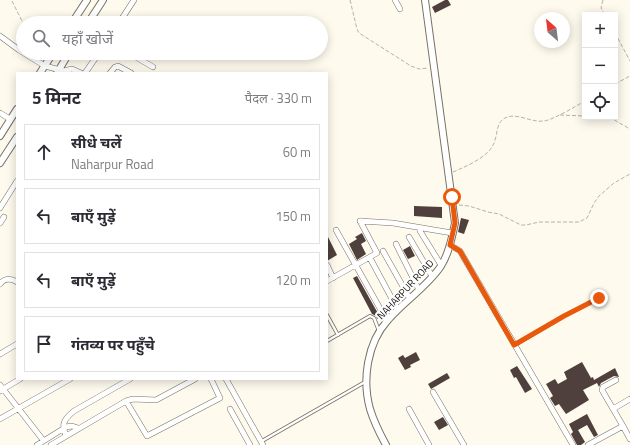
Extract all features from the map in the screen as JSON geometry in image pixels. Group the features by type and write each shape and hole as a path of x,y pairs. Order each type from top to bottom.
{"street":[{"path":"77,16 87,0"},
{"path":"93,16 103,0"},
{"path":"124,16 134,0"},
{"path":"395,0 400,9"},
{"name":"NAHARPUR ROAD","path":"386,445 370,408 367,380 369,355 387,321 419,290 441,265 450,245 455,223 425,0"},
{"path":"0,36 16,48"},
{"path":"35,60 45,66 62,72 72,69 79,72"},
{"path":"41,72 49,60"},
{"path":"62,72 67,60"},
{"path":"87,72 94,60"},
{"path":"142,60 154,67"},
{"path":"111,72 118,66 129,72"},
{"path":"0,136 16,111"},
{"path":"0,113 10,120"},
{"path":"0,163 16,139"},
{"path":"0,208 16,183"},
{"path":"0,223 4,217"},
{"path":"328,280 377,253 360,221 393,223 452,233"},
{"path":"336,230 387,321"},
{"path":"420,231 441,265"},
{"path":"409,237 432,276"},
{"path":"396,244 419,290"},
{"path":"450,245 460,251 572,445"},
{"path":"383,250 410,299"},
{"path":"370,258 398,310"},
{"path":"328,267 333,278"},
{"path":"0,284 6,279 16,282"},
{"path":"0,354 16,345"},
{"path":"18,380 1,387 43,440"},
{"path":"0,419 68,380"},
{"path":"66,436 63,428 64,421 74,411 128,380"},
{"path":"51,445 126,401 133,399 156,400 193,380"},
{"path":"126,401 147,436 220,398 211,380"},
{"path":"227,380 262,443"},
{"path":"616,380 603,387 602,390 630,439"},
{"path":"433,392 464,445"},
{"path":"613,409 630,399"},
{"path":"230,409 250,445"},
{"path":"409,409 429,445"},
{"path":"38,445 43,440 63,428 69,426 78,428"},
{"path":"588,445 623,426"}],"lane":[{"path":"514,345 599,298"},
{"path":"328,340 370,316 374,318 380,332"},
{"path":"328,317 338,334"},
{"path":"262,443 367,380"}],"path":[{"path":"350,0 357,29 364,37 411,66 419,69 434,67"},
{"path":"603,0 601,8 603,12"},
{"path":"12,1 20,16"},
{"path":"618,39 630,61"},
{"path":"618,82 630,76"},
{"path":"449,174 469,165 489,151 493,145 499,124 503,118 518,116 543,122 548,121 582,103"},
{"path":"559,115 582,116"},
{"path":"614,120 630,129"},
{"path":"453,204 469,206 498,214 521,225 539,222 579,222 587,218 599,196 614,183 630,174"}],"building":[{"path":"445,0 448,0 451,5 435,13 432,7"},
{"path":"414,206 442,207 442,218 414,216"},
{"path":"461,218 469,220 464,234 458,232"},
{"path":"362,233 366,241 361,244 366,254 357,260 349,244 357,239 355,237"},
{"path":"328,237 337,255 328,260"},
{"path":"410,246 415,256 408,259 403,250"},
{"path":"357,276 380,317 377,319 376,316 372,314 353,278"},
{"path":"416,352 420,360 410,365 411,367 405,370 398,358 403,355 405,358"},
{"path":"582,362 591,378 593,377 594,380 615,368 619,377 614,376 601,383 599,387 597,383 583,390 589,400 566,414 559,404 555,406 550,398 553,396 546,384 555,379 558,384 567,379 564,372"},
{"path":"517,366 532,389 525,393 516,377 514,378 510,370"},
{"path":"447,373 450,378 431,389 428,384"},
{"path":"587,414 598,435 594,437 587,425 578,430 585,442 581,445 577,445 571,434 573,432 569,424"},
{"path":"443,417 448,425 439,430 434,422"}],"route":[{"path":"452,197 455,223 450,245 460,251 514,345 599,298"}]}
